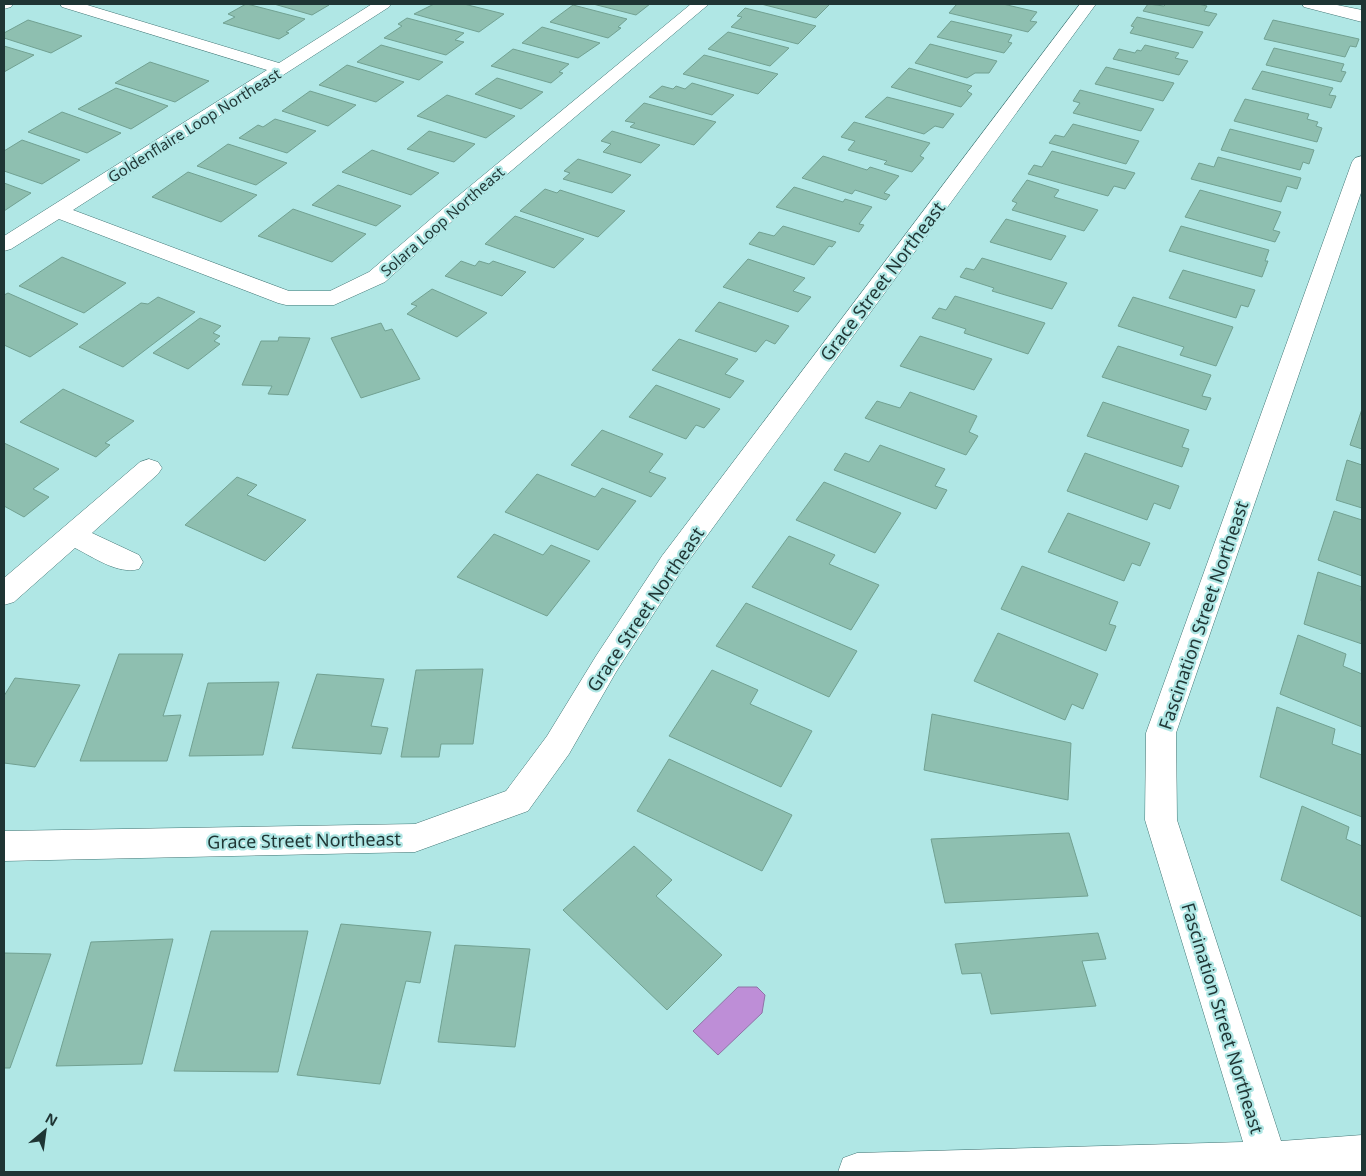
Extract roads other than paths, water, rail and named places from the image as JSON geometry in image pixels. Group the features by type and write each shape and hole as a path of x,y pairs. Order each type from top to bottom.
{"street":[{"path":"68,4 282,69"},
{"name":"Goldenflaire Loop Northeast","path":"4,245 383,4"},
{"name":"Solara Loop Northeast","path":"57,211 286,298 334,298 378,277 453,210 701,4"},
{"name":"Grace Street Northeast","path":"4,846 415,838 517,801 558,745 606,664 672,563 1088,4"},
{"path":"1310,4 1357,14 1362,17"},
{"name":"Fascination Street Northeast","path":"1268,1161 1161,820 1161,733 1362,162"},
{"path":"4,594 149,468"},
{"path":"72,535 129,562"},
{"path":"857,1172 1268,1161 1362,1154"}]}
